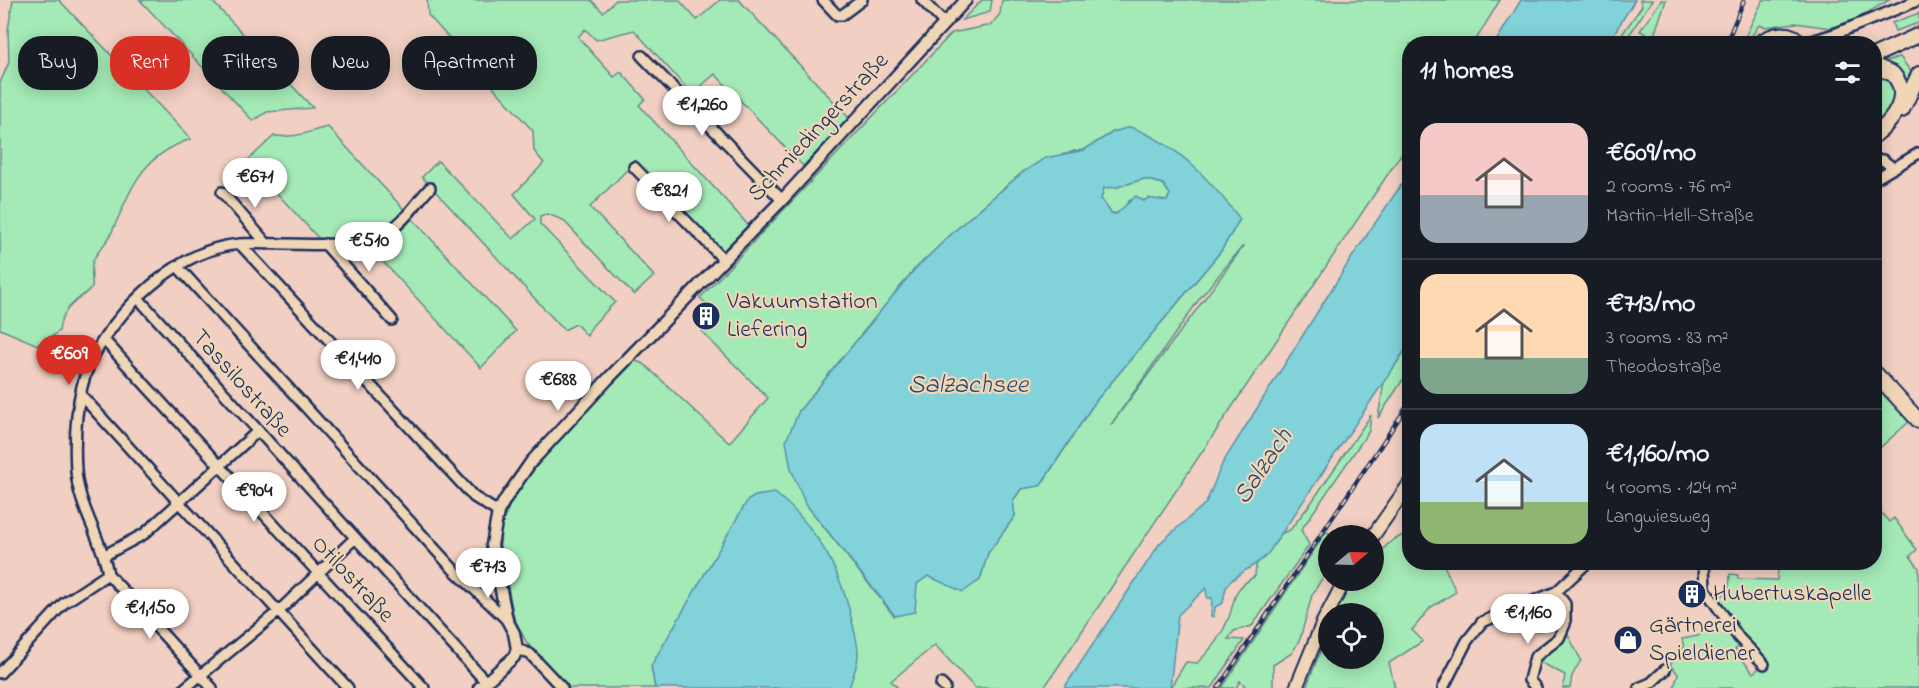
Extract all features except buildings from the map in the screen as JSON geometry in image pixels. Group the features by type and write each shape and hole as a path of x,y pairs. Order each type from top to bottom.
{"main road":[{"path":"1882,52 1919,35"},
{"path":"1882,69 1893,74 1902,92 1901,102 1895,115 1882,128"},
{"path":"1882,133 1898,117 1919,74"},
{"path":"1882,381 1919,422"},
{"path":"1381,525 1402,494"},
{"path":"1296,688 1323,622 1339,591"}],"street":[{"path":"824,0 837,15 842,15 862,0"},
{"path":"921,0 944,23"},
{"name":"Schmiedingerstraße","path":"517,649 514,633 507,620 492,545 498,512 531,462 782,200 966,0"},
{"path":"1827,36 1907,2 1919,0"},
{"path":"642,56 782,200"},
{"path":"1882,175 1919,153"},
{"path":"1882,160 1893,168"},
{"path":"634,167 724,260"},
{"path":"212,688 108,574 105,555 84,507 77,484 75,445 81,395 90,363 114,324 158,278 205,253 240,244 346,243 392,229 430,188"},
{"path":"222,192 267,244"},
{"path":"240,244 474,497 498,512"},
{"path":"325,244 392,320"},
{"path":"178,267 455,571 507,620"},
{"name":"Tassilostraße","path":"138,298 355,538 483,685"},
{"name":"Otilostraße","path":"104,340 424,688"},
{"path":"81,395 348,688"},
{"path":"105,555 144,534 258,431"},
{"path":"186,688 279,611 355,538"},
{"path":"1443,688 1467,641 1482,622 1556,592 1579,570"},
{"path":"1704,570 1705,589 1739,638 1764,664"},
{"path":"0,674 64,603 108,574"},
{"path":"1536,688 1529,680 1534,657 1554,642 1566,624 1565,604 1556,592"},
{"path":"483,685 514,657 517,649 530,654 562,688"},
{"path":"1639,688 1651,683 1665,670"}],"green space":[{"path":"13,0 59,0 93,36 18,36 18,90 98,90 98,41 110,54 110,90 144,90 191,139 173,146 160,155 139,176 109,237 93,261 92,288 66,311 59,331 40,346 0,329 0,83 9,62 8,30"},
{"path":"140,0 211,0 245,36 202,36 202,66 190,54 190,36 174,36"},
{"path":"427,0 591,0 603,12 616,0 679,0 697,20 720,0 739,0 850,119 803,166 715,74 692,94 634,30 596,40 585,29 578,37 614,77 621,72 645,99 639,105 749,226 720,254 633,164 590,207 654,276 634,295 563,220 547,214 540,216 540,224 615,302 592,326 587,336 576,324 564,330 422,177 438,161 513,239 535,219 514,194 544,163 534,151 533,131 496,90 537,90 537,36 447,36 428,15"},
{"path":"982,0 992,0 990,12 962,20"},
{"path":"1002,0 1500,0 1478,36 1402,36 1402,153 1044,688 975,688 935,645 891,681 898,688 849,688 693,597 651,666 655,688 570,688 527,643 514,618 500,546 501,526 515,493 633,360 644,364 729,443 768,398 702,332 719,315 700,298 952,33 991,25 1000,14","holes":["1113,132 1240,219 1221,251 1095,402 1041,485 1021,489 1013,501 1015,516 988,553 980,580 963,591 928,576 917,584 894,616 805,503 799,411 914,270 962,224 1023,172 1074,151 1084,150","1243,247 1110,426 1200,298"]},
{"path":"1640,0 1652,0 1629,36 1621,36 1642,6"},
{"path":"1661,0 1666,0 1654,36 1640,31"},
{"path":"1763,0 1889,0 1859,18 1831,28 1795,23 1766,27 1759,25 1752,36 1745,36"},
{"path":"1919,13 1919,23 1895,31 1892,23"},
{"path":"1900,57 1914,76 1907,85 1893,67 1884,62"},
{"path":"1882,74 1891,78 1899,98 1882,122"},
{"path":"224,90 296,90 313,108 267,112 253,121"},
{"path":"328,127 516,331 481,368 365,242 322,242 247,161 274,136 296,135"},
{"path":"1144,179 1163,184 1170,194 1167,201 1130,200 1118,213 1111,213 1101,199 1104,188 1117,187"},
{"path":"1402,355 1402,381 1378,418 1384,382"},
{"path":"1882,391 1910,421 1882,446"},
{"path":"1371,415 1369,431 1301,530 1309,545 1252,626 1234,631 1228,639 1244,640 1212,688 1170,688 1186,662 1197,663 1216,642 1226,624 1238,590 1255,576 1256,565 1282,533 1290,530 1311,503"},
{"path":"1882,514 1889,522 1894,518 1917,550 1910,556 1919,568 1919,688 1674,688 1678,674 1670,665 1684,647 1682,639 1698,636 1720,620 1740,645 1735,650 1753,673 1766,663 1722,610 1717,600 1729,590 1730,574 1738,575 1738,579 1777,580 1778,570 1882,570"},
{"path":"1402,536 1402,570 1446,570 1456,592 1431,607 1412,630 1423,641 1389,663 1395,688 1306,688 1318,657 1318,669 1384,669 1384,603 1340,603 1347,591 1384,591 1384,549"},
{"path":"1318,544 1318,585 1312,595 1300,639 1292,653 1273,665 1273,688 1247,688 1240,681 1236,688 1222,688"},
{"path":"1532,609 1543,628 1537,631 1529,622 1505,630 1497,618"},
{"path":"1566,631 1581,660 1572,676 1570,688 1563,688 1565,675 1538,661 1558,644"}],"water":[{"path":"1521,0 1635,0 1612,36 1499,36"},
{"name":"Salzachsee","path":"1130,127 1147,134 1178,153 1205,177 1240,219 1221,251 1095,402 1040,486 1021,489 1013,501 1015,516 988,553 980,580 963,592 928,576 917,584 915,612 895,616 805,503 791,469 786,441 799,411 914,270 962,224 1023,172 1045,158 1084,150 1113,132","holes":["1144,179 1163,184 1170,194 1167,201 1148,198 1144,201 1136,196 1116,214 1111,213 1101,199 1104,188 1117,187"]},
{"name":"Salzach","path":"1402,184 1402,355 1267,555 1228,584 1223,603 1215,607 1214,617 1211,616 1212,598 1207,598 1206,588 1178,615 1170,688 1064,688 1160,543 1206,503 1222,464 1352,257"},
{"path":"775,493 790,506 815,536 835,569 842,587 858,650 849,688 655,688 651,666 747,501 755,496"}],"railway":[{"path":"1729,36 1744,0"},
{"path":"1218,688 1402,414"}],"place":[{"name":"Vakuumstation Liefering","path":"706,316"},
{"name":"Hubertuskapelle","path":"1692,594"},
{"name":"Gärtnerei Spieldiener","path":"1628,640"}]}
